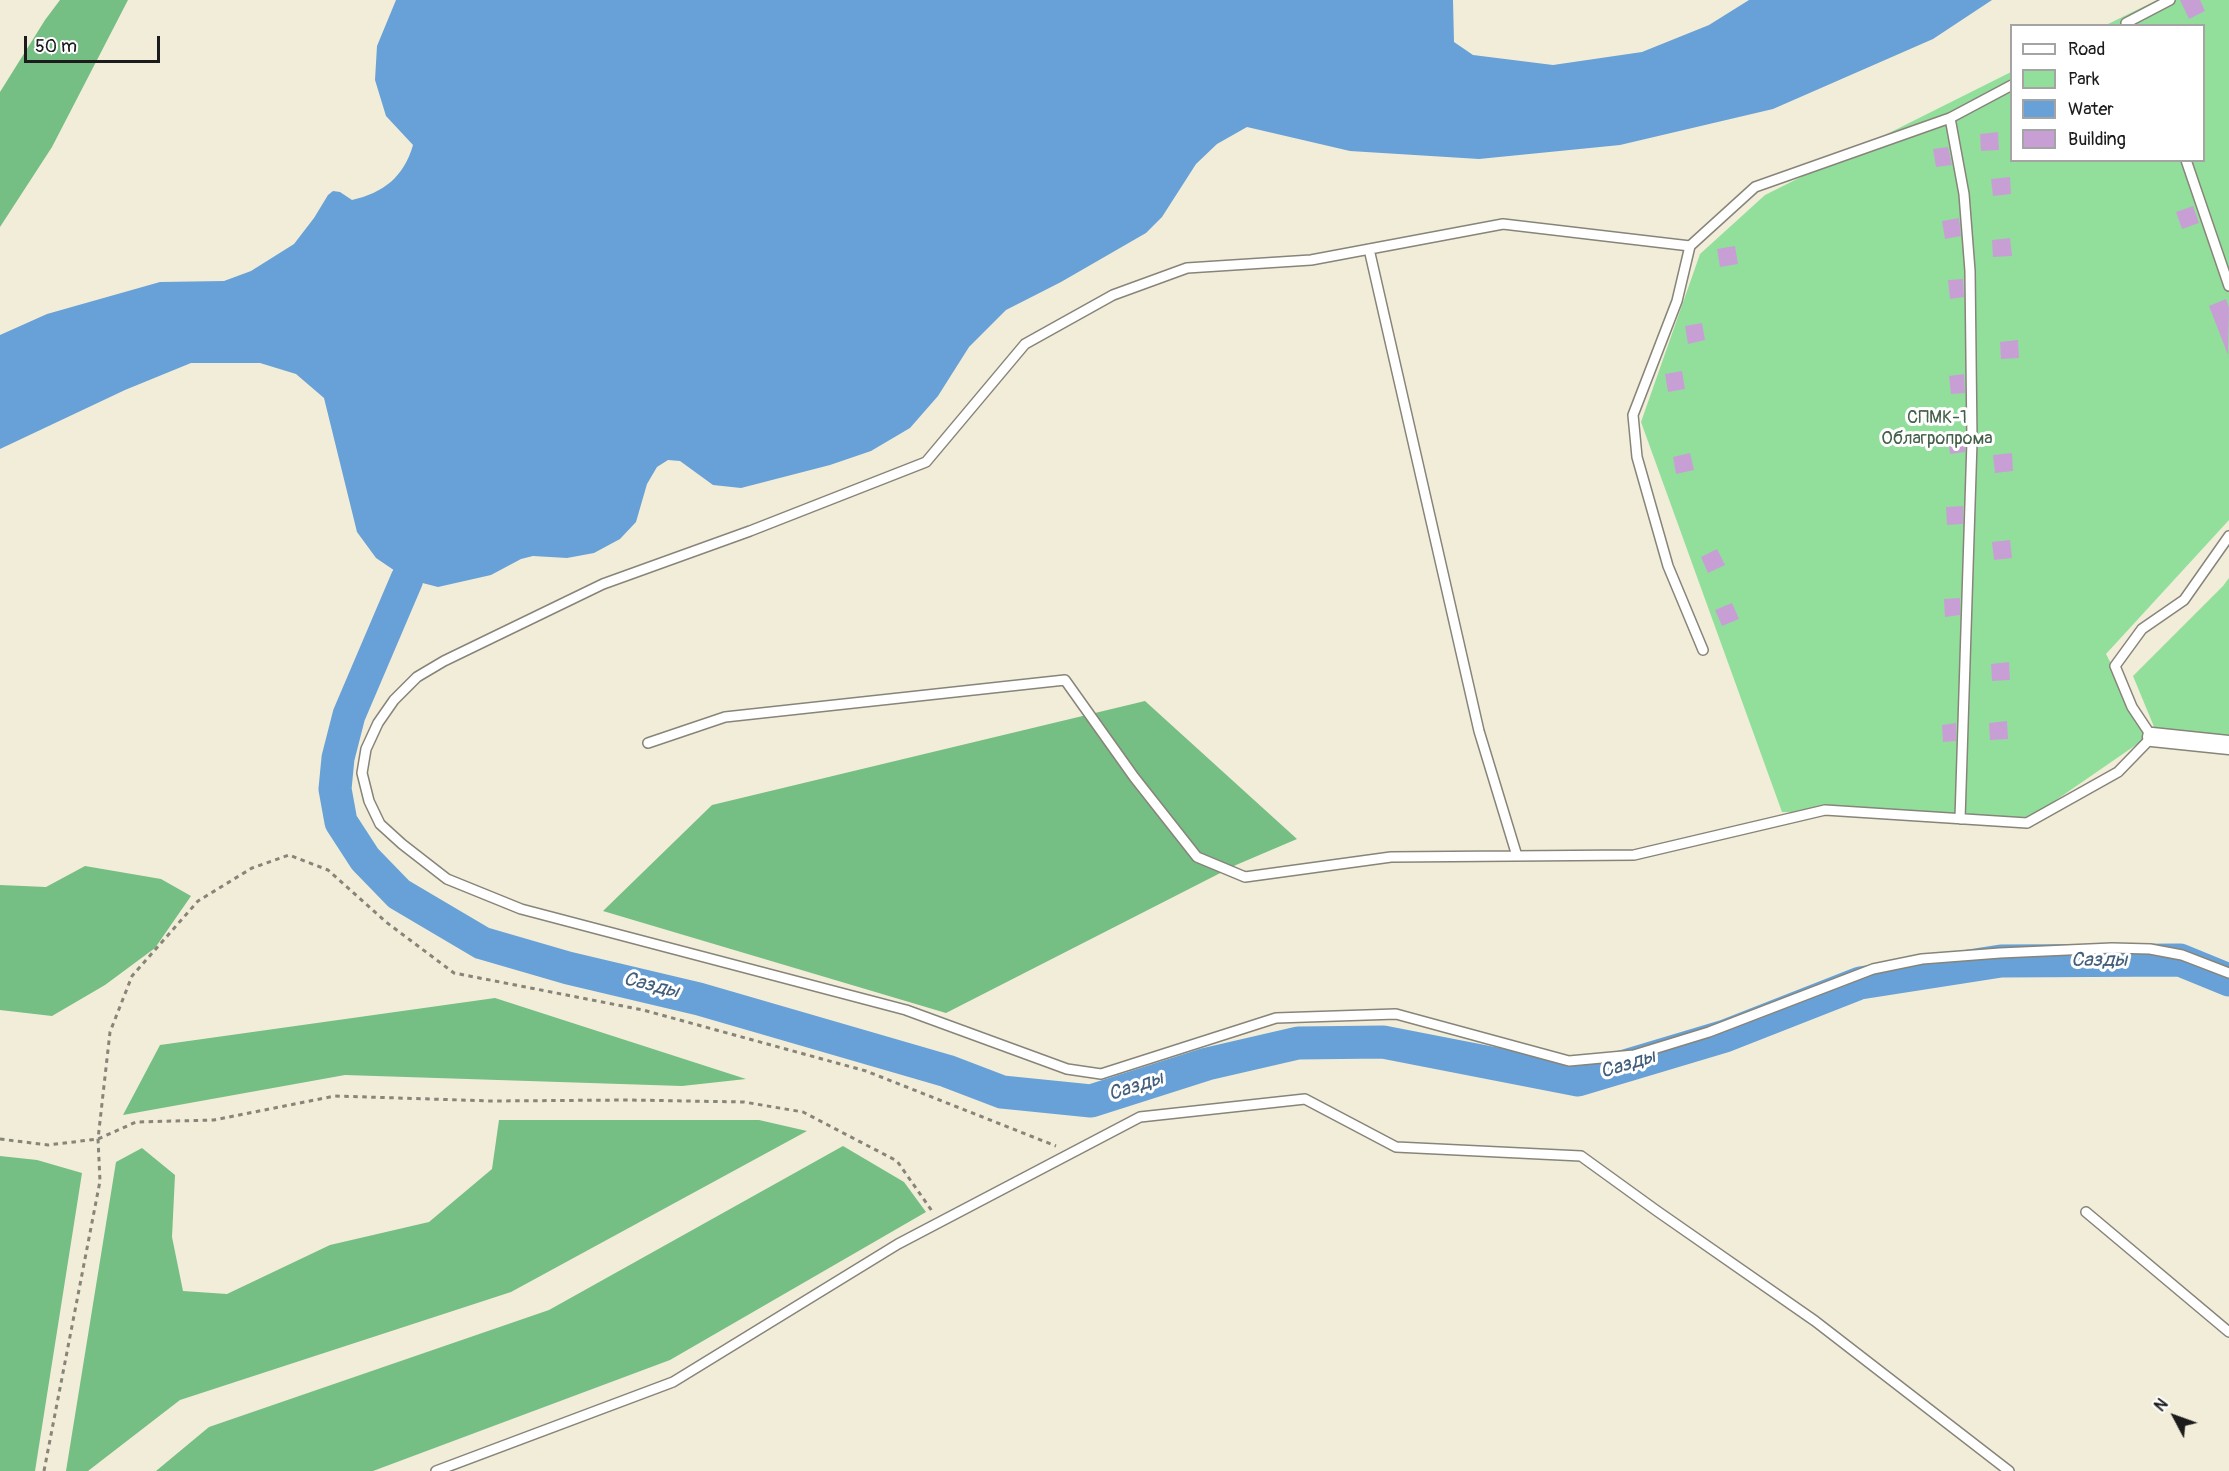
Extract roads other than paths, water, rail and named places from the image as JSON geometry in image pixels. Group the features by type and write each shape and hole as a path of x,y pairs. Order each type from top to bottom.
{"street":[{"path":"2152,736 2229,745"}],"lane":[{"path":"2128,24 2170,0"},
{"path":"1703,650 1668,566 1636,457 1633,415 1677,301 1690,246 1755,187 1950,118 2010,86"},
{"path":"1950,118 1964,194 1970,271 1971,441 1960,819"},
{"path":"2187,162 2229,286"},
{"path":"1690,246 1503,224 1311,260 1187,268 1113,295 1026,344 926,462 750,531 603,584 444,661 417,677 394,700 378,723 366,749 362,773 369,801 380,824 447,879 521,909 906,1010 1067,1069 1101,1074 1276,1018 1396,1014 1569,1061 1634,1055 1710,1032 1874,969 1922,959 2112,948 2150,949 2182,955 2229,973"},
{"path":"1368,249 1479,731 1517,856"},
{"path":"648,743 725,717 1065,680 1134,777 1197,857 1245,877 1391,857 1634,855 1825,810 2027,823 2118,772 2152,736 2132,707 2115,666 2142,629 2184,600 2229,536"},
{"path":"436,1471 673,1382 898,1244 1140,1117 1305,1099 1396,1147 1581,1156 1815,1321 2009,1471"},
{"path":"2086,1212 2229,1332"}],"water":[{"path":"396,0 1453,0 1454,42 1473,55 1553,65 1642,52 1709,25 1749,0 1992,0 1933,39 1773,109 1620,145 1479,159 1350,151 1247,127 1217,144 1196,164 1162,217 1146,233 1061,282 1006,310 969,347 938,396 910,428 871,451 830,465 741,488 713,485 680,461 668,460 657,467 647,484 636,522 620,539 594,553 567,558 533,556 521,559 491,575 438,587 407,579 376,558 357,532 324,398 296,374 260,363 191,363 125,390 0,449 0,335 47,314 160,282 224,281 251,271 294,244 333,191 340,192 352,200 383,188 398,175 413,145 386,116 375,80 377,46"}],"waterway":[{"name":"Сазды","path":"407,579 349,715 338,758 335,789 341,822 365,859 399,894 482,943 568,968 699,999 947,1071 1002,1092 1091,1101 1207,1064 1298,1043 1383,1042 1578,1080 1725,1036 1860,983 2001,961 2180,960 2229,980"}],"park label":[{"name":"СПМК-1 Облагропрома","path":"1937,428"}]}
